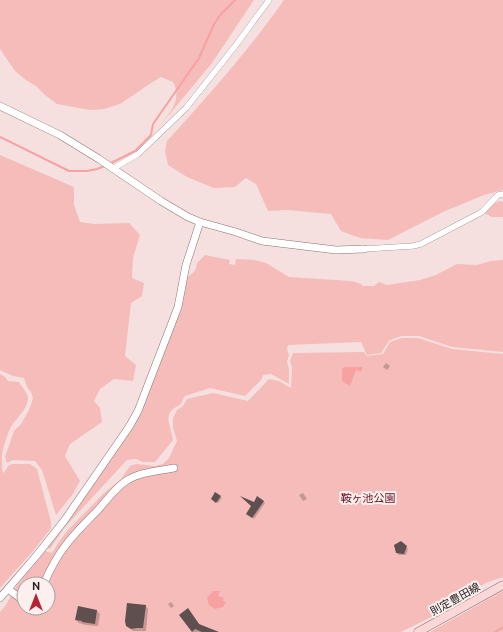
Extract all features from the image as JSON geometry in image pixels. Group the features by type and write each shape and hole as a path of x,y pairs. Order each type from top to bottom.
{"main road":[{"name":"則定豊田線","path":"418,632 503,585"}],"street":[{"path":"111,168 138,154 186,108 236,45 269,0"},
{"path":"0,106 45,127 103,162 161,201 188,217 262,241 336,250 413,246 421,244 482,212 498,195 503,194"},
{"path":"0,598 38,555 64,521 129,427 138,411 178,307 186,265 200,222"},
{"path":"48,576 58,554 118,487 127,480 138,475 174,468"},
{"path":"8,589 16,595"}],"green space":[{"path":"0,0 254,0 212,63 158,128 176,101 176,89 173,82 161,77 120,104 104,109 90,110 57,104 36,86 26,80 15,71 0,49"},
{"path":"284,0 503,0 503,190 484,195 443,212 388,240 360,238 341,231 331,214 287,210 268,211 256,184 246,178 235,187 214,188 187,177 168,165 165,151 167,141 213,90 271,19"},
{"path":"0,155 74,187 74,205 80,222 94,224 129,223 140,235 133,258 132,278 144,283 142,296 131,303 125,356 136,365 133,381 114,379 100,389 94,401 100,408 102,422 70,444 65,456 80,481 72,495 56,515 42,470 35,461 13,460 7,463 5,457 14,431 21,424 29,410 33,398 24,378 13,376 0,370"},
{"path":"500,201 503,202 503,217 492,217 484,213 495,203"},
{"path":"205,255 230,260 229,264 235,265 236,259 255,260 266,263 289,277 351,281 359,283 363,286 374,286 379,282 387,285 420,280 436,275 457,264 477,265 491,261 503,260 503,352 452,347 419,336 402,336 395,338 389,341 381,353 367,355 361,342 288,345 287,349 289,355 287,362 289,369 289,384 271,374 263,375 261,380 245,396 210,388 185,396 180,405 170,412 169,421 173,440 155,462 143,462 136,459 127,460 64,528 50,549 47,548 139,415 186,278 194,272 197,263"},
{"name":"鞍ヶ池公園","path":"402,338 418,338 452,349 503,354 503,577 488,582 475,589 455,605 401,632 0,632 0,612 6,605 16,587 16,616 56,616 56,576 24,576 45,551 52,553 68,530 103,494 121,479 130,466 136,464 155,466 163,464 169,458 177,441 173,428 173,418 177,410 183,406 187,399 213,393 248,401 269,379 279,381 291,388 292,368 290,361 293,353 364,352 367,356 383,354 390,342"},
{"path":"0,374 8,381 19,382 28,396 26,406 11,427 7,437 2,453 2,471 4,473 8,466 12,464 30,464 37,469 51,522 51,528 0,588"},
{"path":"503,591 503,632 430,632"}],"shaded area":[{"path":"344,367 363,367 361,372 356,370 350,386 342,381 342,369"},
{"path":"213,591 220,591 218,596 224,598 223,601 226,602 223,607 215,609 209,605 207,598"}],"building":[{"path":"215,492 221,496 216,503 211,499"},
{"path":"240,496 254,502 257,496 264,501 252,518 246,514 251,506"},
{"path":"401,541 407,546 404,554 396,553 394,545"},
{"path":"127,603 146,605 143,628 131,629 126,626 125,621"},
{"path":"78,606 97,610 95,624 75,620"},
{"path":"188,608 199,624 219,632 202,632 195,629 192,632 179,615"}],"waterway":[{"path":"109,164 135,151 151,135 153,124 199,58 214,24 221,14 235,0"},
{"path":"0,137 69,171 87,171 105,166"},
{"path":"495,632 503,627"}]}
